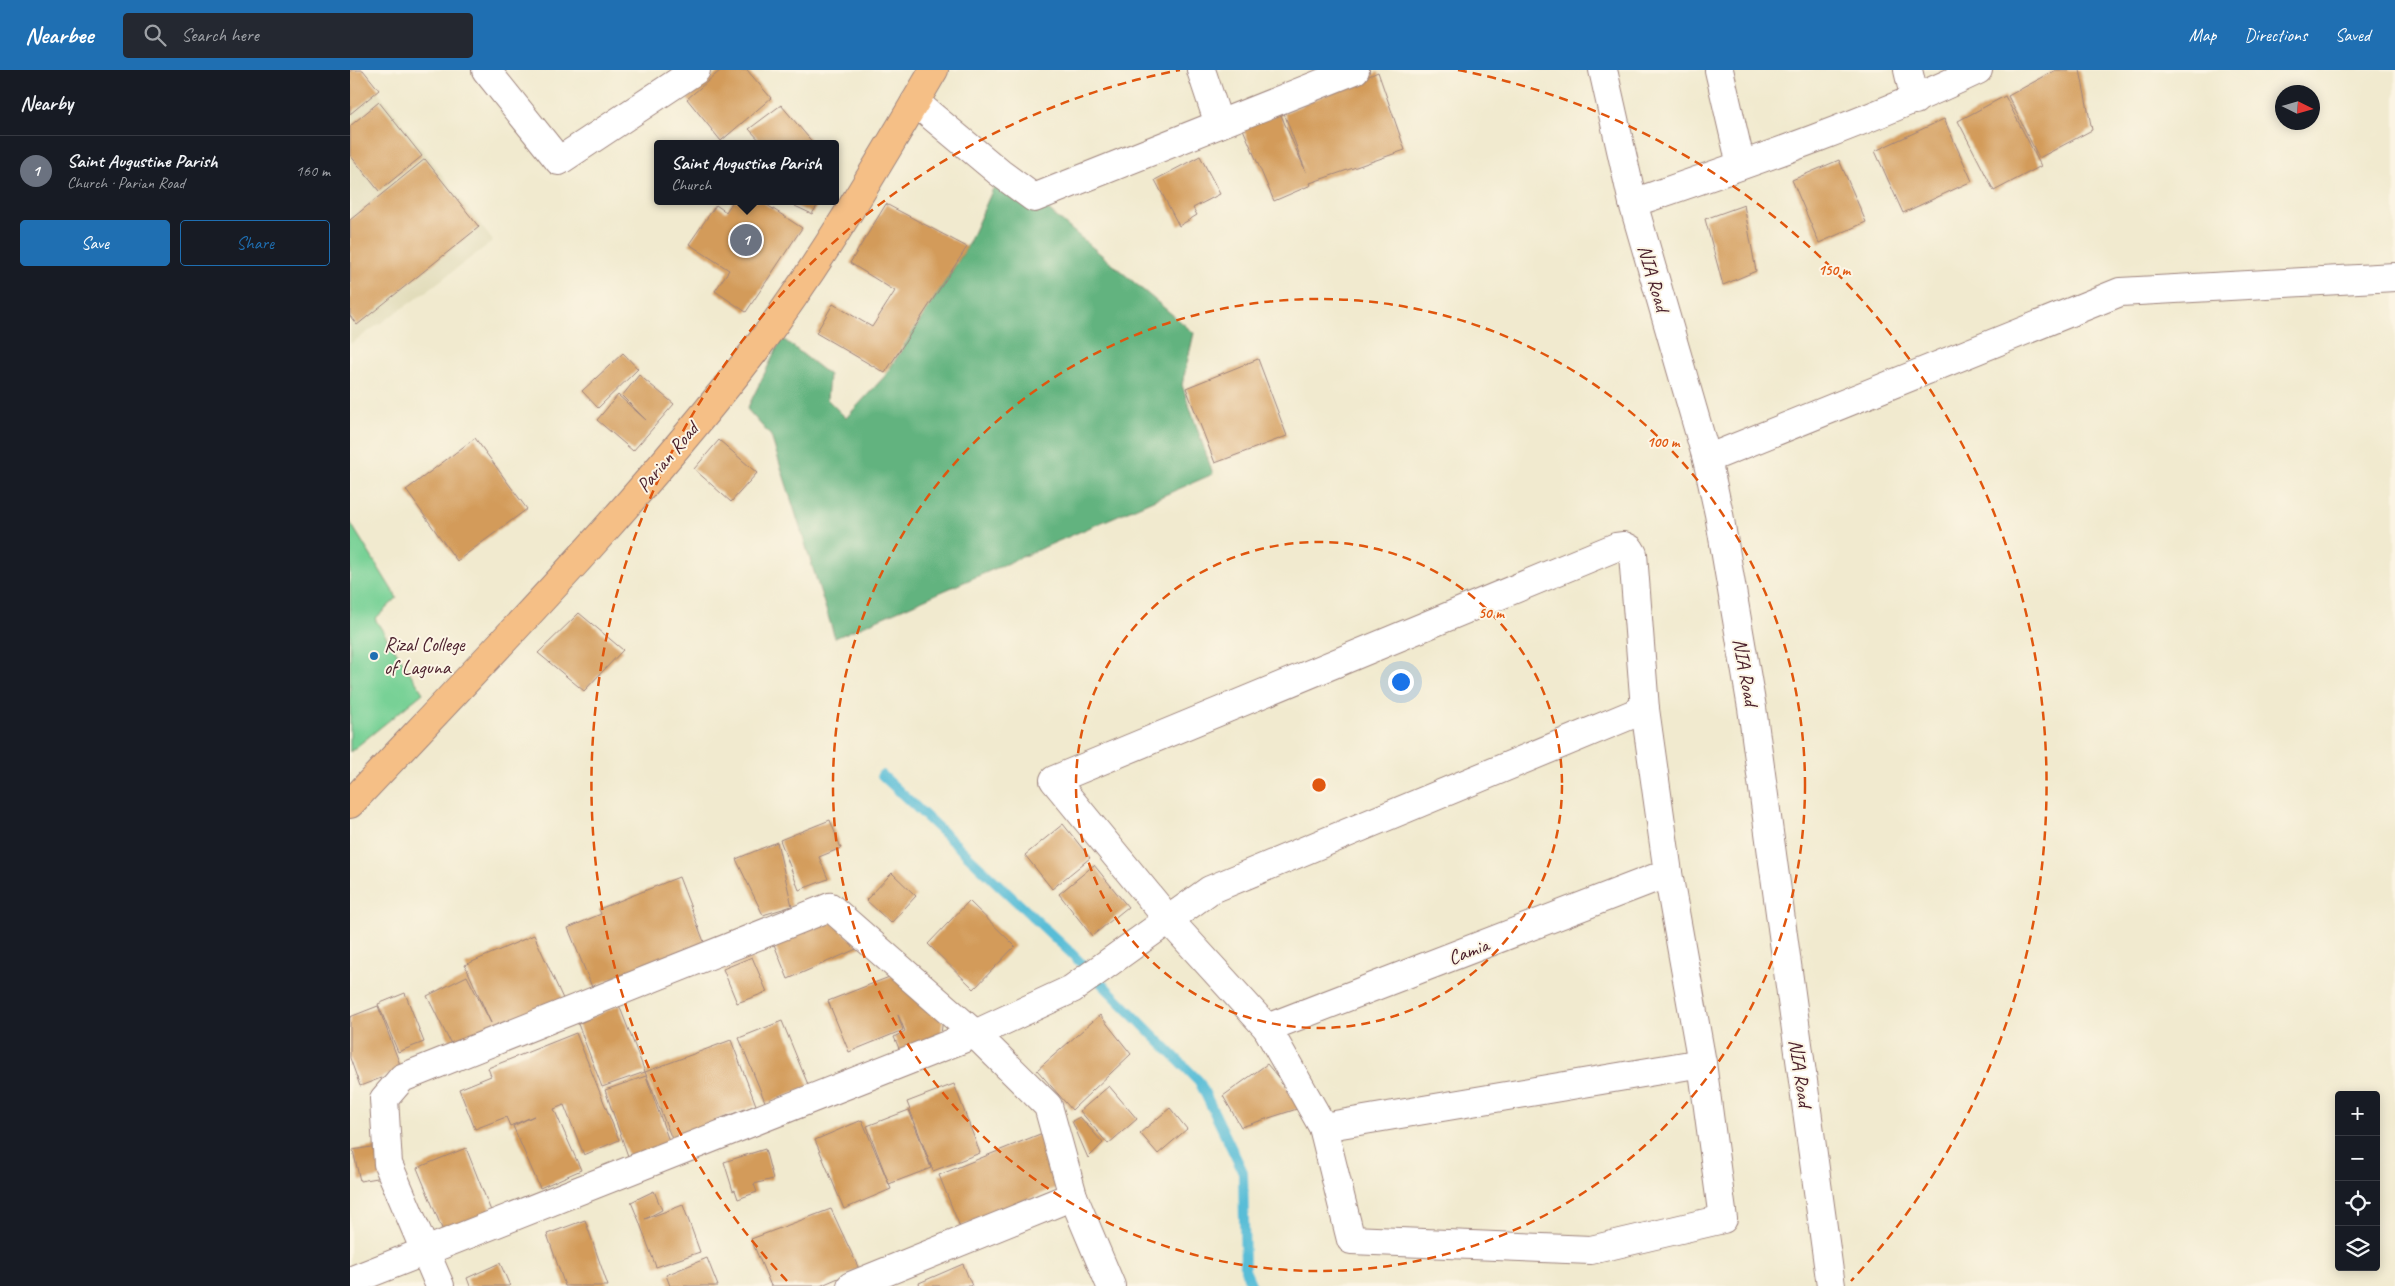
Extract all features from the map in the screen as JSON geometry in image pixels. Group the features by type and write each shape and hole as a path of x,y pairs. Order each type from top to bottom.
{"main road":[{"name":"Parian Road","path":"350,804 614,520 756,348 803,282 934,70"}],"street":[{"path":"486,70 559,161 696,70"},
{"path":"1201,70 1219,124"},
{"path":"915,102 1000,173 1034,198 1355,70"},
{"name":"NIA Road","path":"1602,70 1633,203 1707,459 1719,514 1752,708 1831,1286"},
{"path":"1719,70 1741,165"},
{"path":"1908,70 1915,100"},
{"path":"1633,203 1915,100 1978,70"},
{"path":"1707,459 2120,292 2395,277"},
{"path":"1624,546 1630,549 1633,554 1644,709 1668,873 1702,1063 1723,1219 1591,1250 1351,1240 1323,1127 1267,1028 1168,919 1054,780 1616,547 1624,546"},
{"path":"350,1281 975,1034 1072,989 1210,890 1644,709"},
{"name":"Camia","path":"1267,1028 1668,873"},
{"path":"440,1286 388,1164 384,1099 402,1078 830,907 975,1034 1048,1106 1073,1196 1111,1286"},
{"path":"1323,1127 1702,1063"},
{"path":"851,1286 1073,1196"}],"shaded area":[{"path":"350,70 361,70 493,241 420,296 350,344"}],"green space":[{"path":"1000,173 1034,198 1194,333 1182,385 1213,474 835,638 771,436 747,409 782,338 829,375 827,399 846,418 885,376 967,247"},
{"name":"Rizal College of Laguna","path":"350,522 397,598 375,619 423,693 350,752"}],"building":[{"path":"350,70 363,70 379,90 350,114"},
{"path":"721,70 747,70 771,98 722,140 687,99"},
{"path":"2056,70 2080,70 2092,130 2039,158 2008,96"},
{"path":"1378,72 1405,150 1310,183 1311,185 1274,201 1243,129 1280,113 1306,172 1284,113"},
{"path":"2005,96 2041,166 1994,191 1958,121"},
{"path":"379,102 422,156 379,191 350,155 350,126"},
{"path":"781,105 811,140 759,140 749,129"},
{"path":"1944,119 1972,181 1903,213 1875,151"},
{"path":"1200,156 1220,194 1193,208 1197,215 1179,226 1155,180"},
{"path":"425,159 479,227 357,325 350,316 350,220"},
{"path":"1839,160 1866,222 1819,243 1792,180"},
{"path":"886,204 967,247 885,373 816,333 833,304 872,327 895,291 850,263"},
{"path":"716,205 726,212 730,205 767,205 802,228 746,312 715,291 729,270 689,244"},
{"path":"795,205 818,205 812,214"},
{"path":"1744,205 1756,271 1723,285 1705,219"},
{"path":"623,353 638,369 598,408 582,391"},
{"path":"1258,359 1287,436 1215,463 1186,388"},
{"path":"639,375 674,404 633,451 597,420 618,395 646,420 622,396"},
{"path":"475,438 527,509 457,561 406,490"},
{"path":"719,440 757,473 731,502 694,469"},
{"path":"579,613 623,650 584,691 538,653"},
{"path":"830,820 841,848 819,857 828,879 799,890 780,840"},
{"path":"1063,824 1090,858 1052,889 1025,855"},
{"path":"777,842 792,906 763,915 736,859"},
{"path":"1094,865 1128,907 1092,936 1059,894"},
{"path":"892,873 916,896 891,923 866,900"},
{"path":"679,877 706,947 628,979 625,973 592,987 568,928 601,914 599,909"},
{"path":"969,901 1015,946 974,989 928,944"},
{"path":"828,919 861,947 788,979 773,942"},
{"path":"534,935 564,1001 455,1052 427,996 467,976 491,1023 465,965"},
{"path":"752,957 767,992 737,1003 723,969"},
{"path":"897,974 943,1018 941,1034 901,1053 894,1037 905,1031 898,1015 903,1030 849,1052 828,1001"},
{"path":"405,993 424,1042 398,1052 378,1004"},
{"path":"619,1005 645,1072 602,1087 578,1024"},
{"path":"378,1006 402,1070 360,1086 350,1058 350,1017"},
{"path":"1100,1015 1131,1054 1072,1110 1037,1070"},
{"path":"782,1021 809,1087 766,1104 739,1038"},
{"path":"576,1033 619,1140 584,1155 564,1105 554,1109 581,1170 540,1188 513,1126 534,1116 510,1126 506,1117 475,1129 459,1089 491,1076 488,1068"},
{"path":"731,1040 756,1105 716,1120 721,1132 676,1149 645,1072"},
{"path":"1267,1064 1303,1107 1241,1127 1223,1096"},
{"path":"646,1076 670,1144 629,1159 605,1090"},
{"path":"954,1084 980,1153 933,1171 907,1102"},
{"path":"1109,1086 1137,1119 1108,1144 1080,1111"},
{"path":"1170,1108 1187,1129 1158,1154 1140,1133"},
{"path":"909,1110 931,1168 889,1184 867,1126"},
{"path":"1080,1117 1103,1143 1088,1158 1072,1121"},
{"path":"862,1120 891,1189 844,1209 815,1140"},
{"path":"1045,1132 1065,1184 960,1227 939,1175"},
{"path":"377,1146 383,1177 360,1181 353,1150"},
{"path":"466,1148 491,1211 443,1231 417,1168"},
{"path":"765,1149 773,1179 754,1184 757,1192 738,1199 735,1190 733,1191 724,1162"},
{"path":"654,1191 662,1210 645,1219 683,1205 700,1252 656,1267 631,1202"},
{"path":"831,1209 859,1269 820,1286 771,1286 751,1239"},
{"path":"585,1220 608,1286 565,1286 547,1234"},
{"path":"707,1258 718,1286 670,1286 666,1275"},
{"path":"500,1263 510,1286 470,1286 467,1278"},
{"path":"963,1264 972,1286 920,1286 919,1283"}],"waterway":[{"path":"882,775 1070,952 1199,1081 1243,1172 1245,1270 1252,1286"}],"place":[{"name":"Saint Augustine Parish","path":"746,240"},
{"name":"Rizal College of Laguna","path":"374,656"}]}
